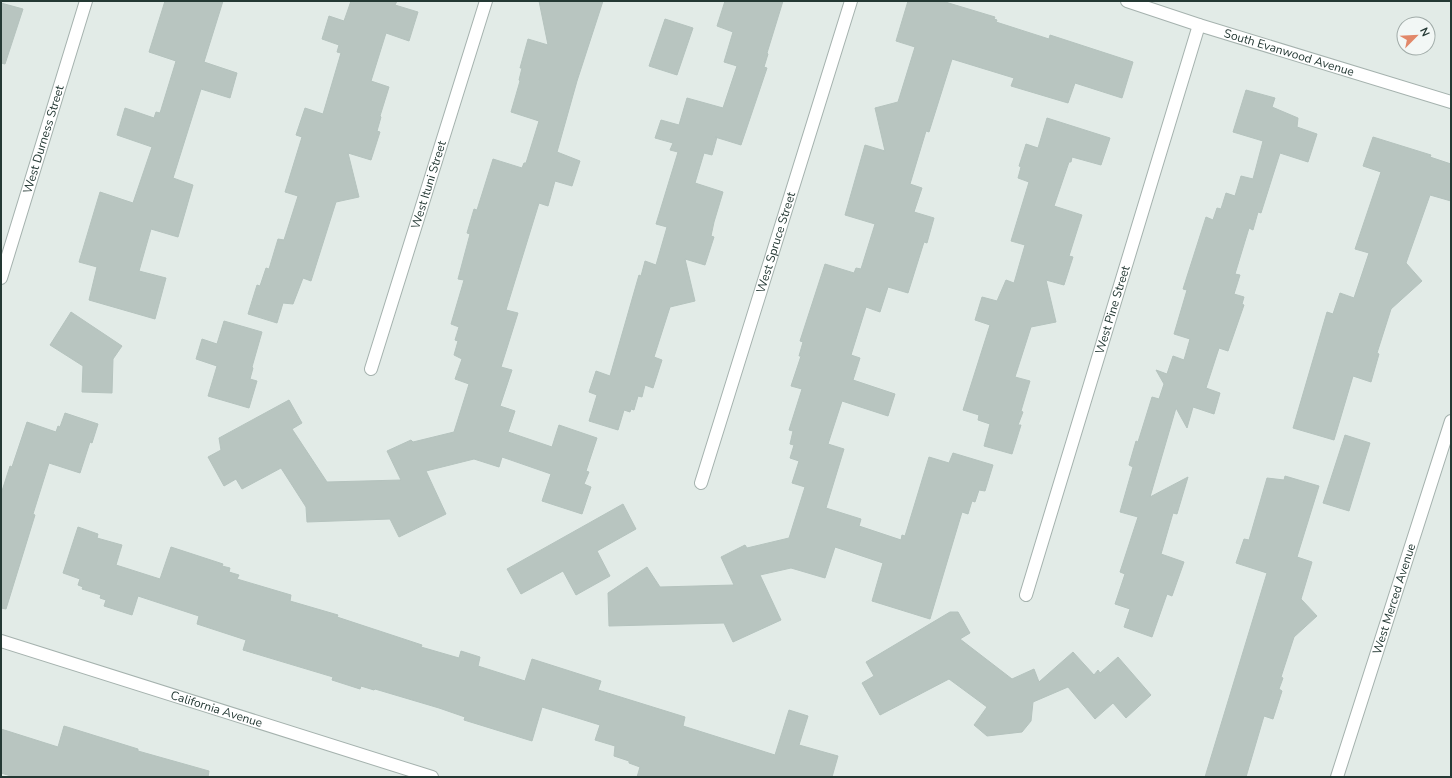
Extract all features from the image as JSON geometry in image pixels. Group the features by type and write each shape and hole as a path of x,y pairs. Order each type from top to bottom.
{"street":[{"name":"West Durness Street","path":"1,278 86,1"},
{"name":"West Ituni Street","path":"371,369 486,1"},
{"name":"West Spruce Street","path":"701,483 851,1"},
{"name":"South Evanwood Avenue","path":"1127,1 1199,25 1451,102"},
{"name":"West Pine Street","path":"1026,595 1199,25"},
{"name":"West Merced Avenue","path":"1337,777 1451,421"},
{"name":"California Avenue","path":"1,641 432,777"}],"building":[{"path":"165,1 223,1 204,62 237,73 230,98 201,89 173,178 193,185 178,237 151,229 139,271 166,278 155,319 89,300 97,267 79,262 100,192 133,203 152,147 117,135 125,108 154,118 156,112 160,113 176,61 149,52"},
{"path":"351,1 397,1 395,5 418,12 409,41 386,33 371,81 389,87 377,131 380,132 371,160 348,153 359,197 336,202 311,281 303,278 293,304 283,303 277,323 248,314 257,285 260,286 266,268 269,269 278,239 284,240 298,196 285,192 302,137 296,135 305,108 323,114 341,53 337,52 339,45 322,39 329,16 344,21"},
{"path":"539,1 603,1 577,81 557,152 580,161 572,186 555,181 548,206 539,203 506,310 518,313 501,367 512,370 500,406 515,411 508,432 552,447 559,425 597,438 586,471 589,472 584,484 591,487 582,514 542,501 551,474 502,457 499,467 474,459 426,471 446,514 399,537 390,519 307,522 306,507 281,468 242,489 236,479 224,486 208,457 221,450 219,438 289,400 302,423 292,429 327,482 401,480 387,451 411,440 413,442 454,432 469,384 455,379 462,359 454,355 458,341 455,340 459,327 451,324 464,280 458,279 470,234 467,233 474,209 477,210 493,159 522,168 524,163 526,163 539,121 511,112 520,81 522,68 520,68 528,39 548,45"},
{"path":"725,1 783,1 767,53 764,67 767,68 741,145 717,138 712,155 704,153 695,183 723,192 711,236 714,237 705,265 685,259 695,301 670,307 654,357 662,360 653,388 645,385 642,397 638,396 634,410 631,409 630,412 624,410 618,430 589,421 597,395 589,392 596,371 610,376 639,275 641,276 645,261 656,265 667,227 656,224 678,152 670,150 673,143 655,138 661,120 679,125 687,98 723,108 737,66 724,62 733,32 717,26"},
{"path":"908,1 942,1 995,17 994,19 997,20 996,22 1049,39 1050,35 1133,62 1122,98 1075,83 1068,103 1011,86 1014,78 952,59 929,132 926,131 910,184 922,188 914,212 934,218 927,243 924,242 908,293 888,287 880,312 866,307 851,355 860,358 853,380 895,394 888,416 842,401 828,444 844,449 826,508 861,519 859,526 901,540 902,535 905,536 929,457 949,463 953,453 993,465 985,491 979,490 975,502 972,501 968,514 962,512 930,619 872,601 883,563 835,547 825,578 791,568 760,575 781,620 733,642 724,623 609,626 608,593 647,567 660,587 734,585 721,557 745,545 747,548 789,538 805,487 792,483 799,461 790,458 794,445 790,444 793,431 789,430 802,389 791,386 801,356 799,356 803,342 800,341 825,264 854,273 856,268 861,269 875,224 845,215 865,145 885,151 875,108 898,102 915,47 896,41"},
{"path":"1,3 23,9 5,64 1,63"},
{"path":"665,19 693,28 677,75 649,66"},
{"path":"1246,90 1275,98 1272,107 1298,118 1297,127 1317,134 1308,162 1280,153 1261,213 1258,212 1253,230 1249,228 1235,274 1240,275 1234,294 1244,297 1242,304 1244,305 1228,351 1219,348 1206,388 1220,393 1214,414 1193,407 1187,428 1176,408 1150,497 1188,477 1177,514 1173,513 1161,554 1184,562 1172,596 1167,594 1152,637 1124,627 1130,609 1115,604 1125,574 1120,572 1138,517 1120,512 1133,467 1129,465 1136,441 1138,442 1152,397 1159,399 1164,384 1156,370 1167,374 1173,356 1184,360 1190,339 1174,334 1187,290 1183,289 1206,217 1213,220 1217,208 1221,209 1226,193 1235,196 1241,176 1253,179 1263,141 1233,132"},
{"path":"1047,118 1110,138 1101,165 1072,157 1054,206 1082,215 1069,256 1073,257 1064,285 1046,280 1056,322 1031,327 1015,377 1030,381 1021,411 1023,412 1018,425 1021,425 1012,454 984,446 990,424 978,420 979,415 963,410 990,325 975,320 982,297 997,301 1006,280 1014,283 1025,245 1011,241 1029,182 1018,178 1021,167 1019,166 1026,144 1038,148"},
{"path":"1373,137 1431,155 1430,157 1451,164 1451,201 1430,195 1406,263 1422,281 1391,309 1377,353 1379,354 1371,382 1353,376 1334,440 1293,428 1327,312 1333,314 1340,293 1354,298 1369,253 1355,249 1381,172 1363,166"},
{"path":"71,312 122,346 113,359 112,393 82,392 83,366 50,345"},
{"path":"224,321 262,332 252,367 250,379 257,381 249,408 208,396 217,366 196,359 202,339 217,344"},
{"path":"65,413 98,424 92,443 90,442 80,473 49,463 33,514 35,515 6,609 1,608 1,494 10,466 12,467 27,422 56,432 58,426 60,427"},
{"path":"1345,435 1370,443 1349,511 1323,503"},
{"path":"1285,476 1319,486 1297,557 1312,562 1301,599 1317,616 1294,637 1281,677 1283,678 1279,689 1282,691 1273,719 1264,716 1246,777 1205,777 1267,573 1236,563 1244,539 1249,540 1267,478 1284,480"},
{"path":"623,504 636,529 597,551 610,576 576,595 563,571 521,594 507,569"},
{"path":"78,527 98,534 97,538 122,545 116,565 160,579 171,547 223,564 222,566 230,568 229,572 239,575 237,579 291,595 290,601 338,615 337,617 422,645 421,647 459,658 461,651 480,657 478,666 525,681 532,659 601,681 598,690 685,717 683,726 775,755 789,710 808,716 799,745 838,756 832,777 637,777 640,767 629,763 629,761 614,756 615,746 595,740 600,725 542,707 532,741 464,720 465,717 439,708 375,689 361,686 360,689 332,680 333,677 243,650 246,640 197,624 199,616 138,596 132,615 104,606 106,600 100,598 101,595 82,589 83,587 78,585 80,579 63,573"},
{"path":"950,612 958,612 970,633 960,639 1012,679 1034,669 1039,682 1073,652 1094,675 1098,670 1100,673 1118,657 1151,695 1126,718 1113,703 1095,719 1068,687 1033,702 1031,721 1022,732 987,736 974,725 987,707 949,679 880,715 862,683 874,676 866,662"},
{"path":"64,726 138,749 138,751 209,771 208,777 14,777 1,773 1,729 58,747"}]}
